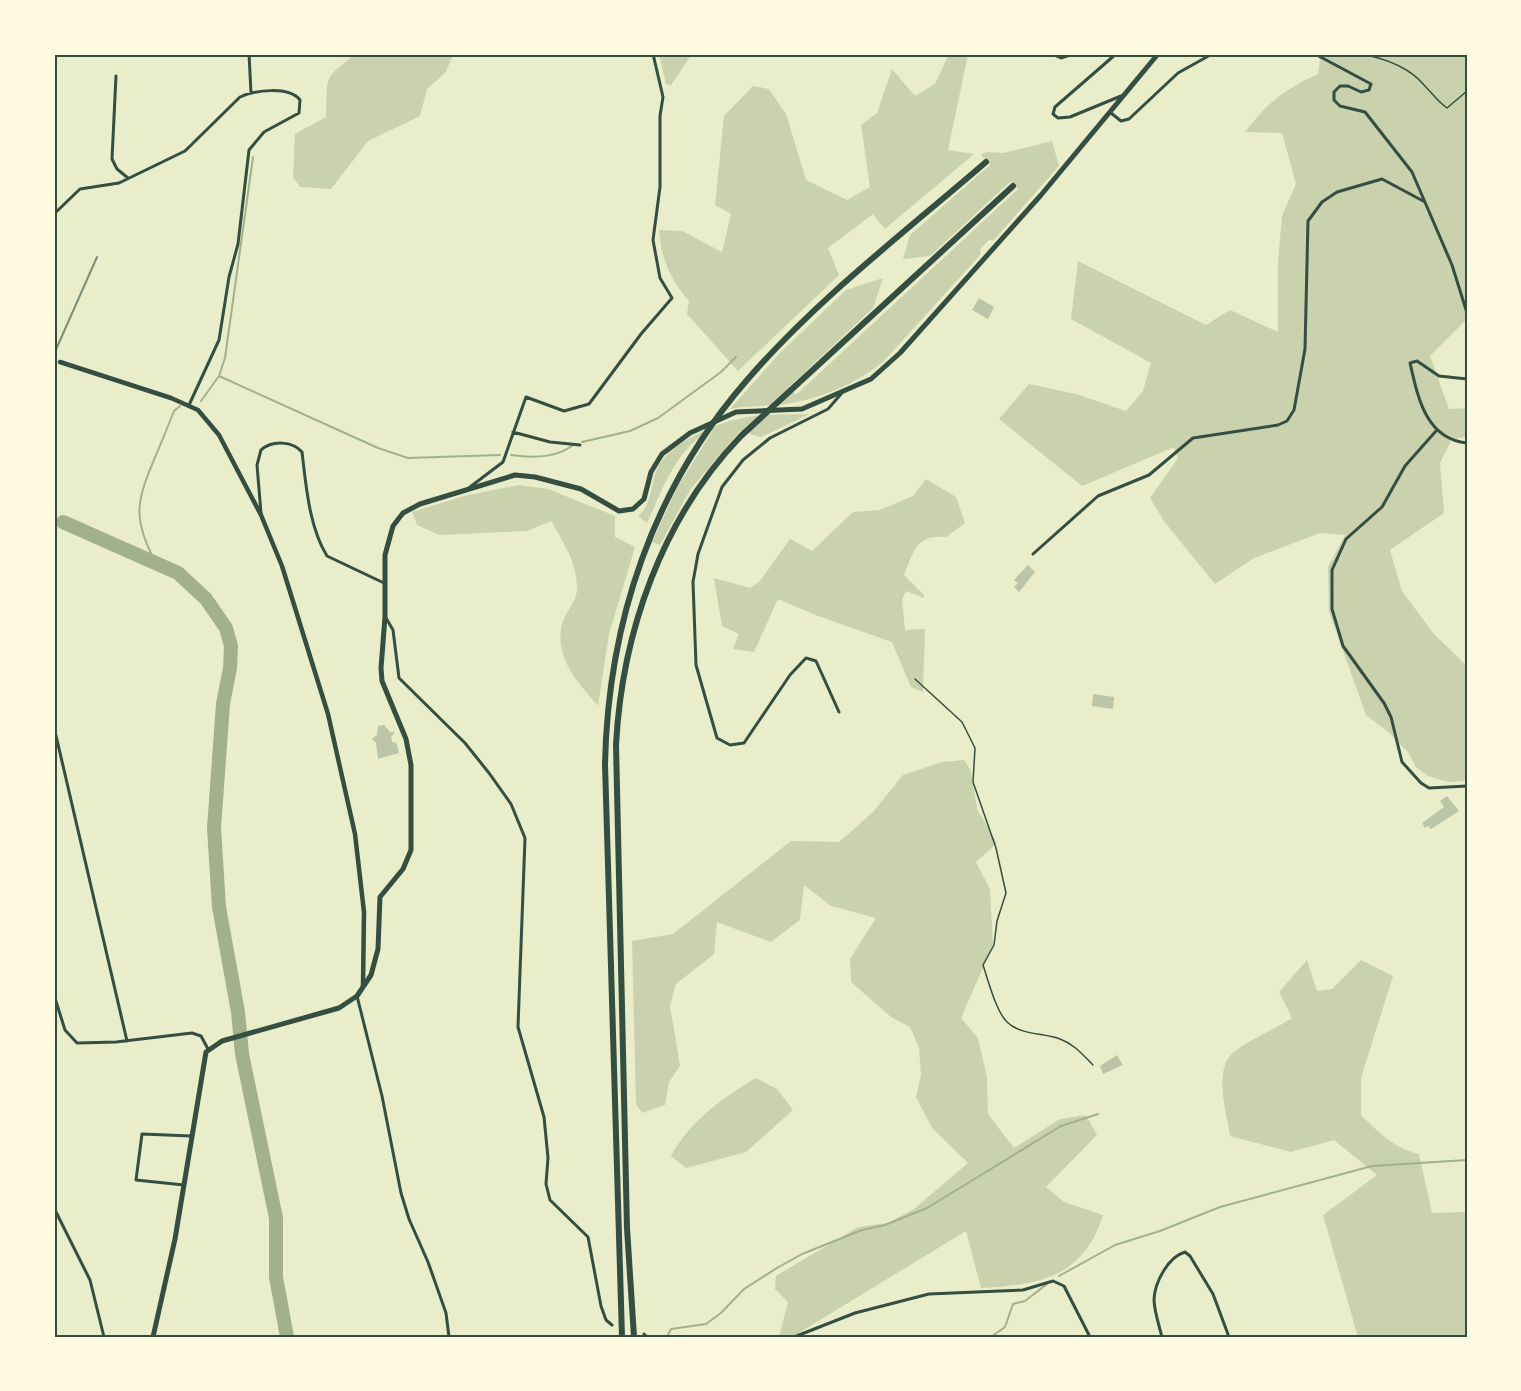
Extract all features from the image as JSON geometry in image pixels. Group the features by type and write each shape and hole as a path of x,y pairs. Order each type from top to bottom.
{"highway":[{"path":"622,1337 606,786 608,704 618,640 632,581 668,497 702,438 748,378 843,286 986,162"},
{"path":"634,1337 627,1228 616,745 619,705 634,630 669,538 698,486 741,436 1013,186"}],"main road":[{"path":"153,1337 184,1185 199,1084 208,1049 222,1041 346,1005 357,996 371,975 378,949 380,897 407,862 413,839 411,765 406,739 382,681 384,583 388,540 393,526 404,513 420,504 515,475 535,477 581,489 619,511 633,509 644,499 651,472 662,454 690,433 730,414 796,411 841,394 871,379 900,353 1111,113 1158,54"}],"street":[{"path":"249,54 251,93"},
{"path":"469,488 503,462 526,397 564,411 589,404 641,334 672,298 660,278 653,240 660,187 660,116 663,93 653,54"},
{"path":"1052,54 1060,58 1073,54"},
{"path":"1116,54 1055,107 1053,114 1058,118 1070,117 1128,93"},
{"path":"1111,113 1121,121 1127,120 1178,73 1212,54"},
{"path":"1315,54 1369,82 1371,88 1364,92 1340,86 1334,92 1334,100 1340,106 1360,109 1369,117 1412,172 1452,265 1467,313"},
{"path":"116,76 112,159 117,169 128,178"},
{"path":"54,214 81,189 114,185 185,151 236,99 251,93 286,92 300,100 299,113 264,132 252,144 247,155 238,244 229,277 219,340 189,405"},
{"path":"1033,554 1098,496 1149,475 1193,438 1278,425 1287,421 1294,410 1305,350 1308,221 1322,202 1337,192 1382,179 1425,202"},
{"path":"1467,379 1439,376 1417,361 1411,361 1423,405 1436,431 1452,441 1467,443"},
{"path":"60,362 189,405 203,414 219,435 261,515 282,566 322,693 355,834 364,912 363,988"},
{"path":"839,712 816,660 806,658 790,675 744,743 730,745 717,738 696,665 693,582 698,554 722,487 743,460 770,438 828,409 841,394"},
{"path":"1436,431 1405,466 1382,507 1346,539 1332,570 1332,609 1343,646 1384,703 1391,717 1402,762 1427,787 1467,786"},
{"path":"513,432 550,442 580,445"},
{"path":"261,515 258,456 265,446 273,444 295,446 302,452 302,467 318,536 327,556 384,583"},
{"path":"385,617 393,630 399,678 471,751 511,804 523,831 526,847 518,1027 544,1117 548,1158 546,1184 550,1200 588,1237 601,1306 606,1320 612,1325"},
{"path":"54,727 127,1041"},
{"path":"54,995 63,1026 74,1042 84,1045 192,1033 201,1036 208,1049"},
{"path":"357,996 406,1210 443,1303 450,1337"},
{"path":"184,1185 136,1179 142,1134 191,1136"},
{"path":"54,1208 90,1280 104,1337"},
{"path":"1162,1337 1155,1310 1155,1292 1163,1273 1175,1257 1185,1252 1190,1256 1214,1294 1229,1337"},
{"path":"794,1337 855,1313 930,1294 1023,1290 1053,1281 1064,1286 1090,1337"}],"path":[{"path":"1361,54 1401,67 1424,84 1434,100 1448,108 1467,91"},
{"path":"915,679 962,722 975,748 973,782 996,848 1006,893 997,921 994,945 983,965 993,994 1007,1022 1032,1034 1059,1038 1073,1045 1093,1065"}],"green space":[{"path":"355,54 453,54 446,72 427,89 420,116 368,141 331,189 300,187 293,177 295,134 326,117 329,80 337,69"},
{"path":"659,54 692,54 671,85 666,84"},
{"path":"949,54 966,54 967,59 948,150 974,154 885,229 873,214 828,248 839,275 738,371 687,314 689,301 668,268 659,230 682,231 722,252 731,214 715,205 724,116 753,86 769,89 786,114 806,180 847,200 870,187 861,125 877,113 892,69 915,96 935,84"},
{"path":"1317,54 1467,54 1467,319 1430,356 1449,409 1467,408 1467,437 1452,439 1440,463 1444,513 1390,550 1402,591 1434,634 1467,666 1467,781 1448,782 1428,776 1416,767 1408,752 1387,731 1366,715 1329,612 1328,567 1345,535 1320,533 1254,558 1215,584 1163,520 1150,498 1178,458 1174,447 1082,486 999,419 1029,384 1076,394 1126,411 1143,391 1151,363 1071,319 1078,261 1206,325 1230,310 1278,332 1278,261 1282,216 1296,184 1282,133 1245,132 1277,98 1318,74 1320,60"},
{"path":"1052,141 1059,166 993,241 990,239 981,248 980,255 884,361 852,382 816,397 783,404 730,409 779,354 846,290 883,278 873,308 789,387 796,395 1018,189 1011,181 930,256 903,259 910,235 990,165 981,155 986,152 1004,153"},
{"path":"810,414 761,437 740,431 690,490 660,545 652,542 677,488 713,430 690,446 672,469 647,523 638,516 649,499 659,465 675,448 710,428 737,419 764,415"},
{"path":"926,479 956,497 965,523 946,537 928,538 922,541 914,552 904,575 924,595 924,598 906,591 902,600 905,630 925,629 923,692 911,687 892,642 778,599 754,652 733,649 739,634 722,626 714,578 750,588 760,581 790,539 812,551 853,512 880,510 913,496"},
{"path":"519,485 548,489 615,516 615,537 635,547 609,634 598,706 576,679 561,648 562,624 576,595 577,580 569,554 551,521 527,531 439,535 417,525 412,512 464,496"},
{"path":"964,760 971,771 977,809 997,843 976,862 990,889 993,945 961,1018 978,1038 987,1077 988,1114 1014,1148 1060,1119 1086,1115 1097,1135 1046,1187 1064,1202 1103,1215 1084,1253 1071,1265 1056,1274 1022,1284 981,1288 966,1231 792,1337 779,1337 788,1302 775,1289 776,1276 858,1227 888,1223 914,1209 968,1163 932,1128 916,1097 921,1075 919,1048 910,1027 891,1017 851,982 850,959 876,918 831,906 804,885 800,920 771,942 717,922 714,954 676,984 670,1006 680,1066 669,1082 665,1105 642,1113 636,1104 632,941 673,934 791,841 839,842 873,812 903,775 942,762"},
{"path":"1307,960 1317,991 1332,989 1361,960 1393,976 1361,1078 1361,1115 1395,1144 1419,1154 1432,1213 1467,1212 1467,1337 1358,1337 1323,1215 1377,1175 1334,1140 1291,1152 1230,1136 1224,1103 1224,1068 1235,1051 1292,1018 1279,992"},
{"path":"756,1078 777,1089 793,1110 746,1152 686,1168 671,1156 697,1121"}],"building":[{"path":"979,298 994,307 988,319 972,310"},
{"path":"1028,565 1035,572 1019,592 1014,587 1018,583 1014,580"},
{"path":"1093,694 1114,697 1113,709 1092,706"},
{"path":"384,725 390,732 395,732 391,737 393,743 396,742 399,753 378,759 376,743 372,739 377,735 378,726"},
{"path":"1447,796 1459,811 1431,829 1428,826 1425,828 1422,823 1444,807 1440,801"},
{"path":"1117,1055 1123,1065 1103,1074 1100,1066"}],"waterway":[{"path":"201,401 219,376 225,358 253,157"},
{"path":"582,442 630,431 658,418 721,372 736,357"},
{"path":"219,376 378,448 408,458 500,455"},
{"path":"156,563 148,547 140,520 141,497 144,484 174,411 180,406"},
{"path":"511,455 542,456 558,453 572,446"},
{"path":"63,522 178,573 206,599 226,628 231,646 230,668 223,704 214,828 219,907 238,1012 242,1054 276,1218 276,1277 287,1337"},
{"path":"667,1337 671,1329 706,1324 721,1313 744,1289 802,1254 862,1230 885,1225 927,1208 1061,1126 1098,1114"},
{"path":"1059,1276 1115,1245 1160,1231 1220,1207 1372,1166 1467,1160"},
{"path":"991,1337 1005,1327 1013,1304 1025,1301 1047,1284"}],"railway":[{"path":"54,354 97,257"}]}
